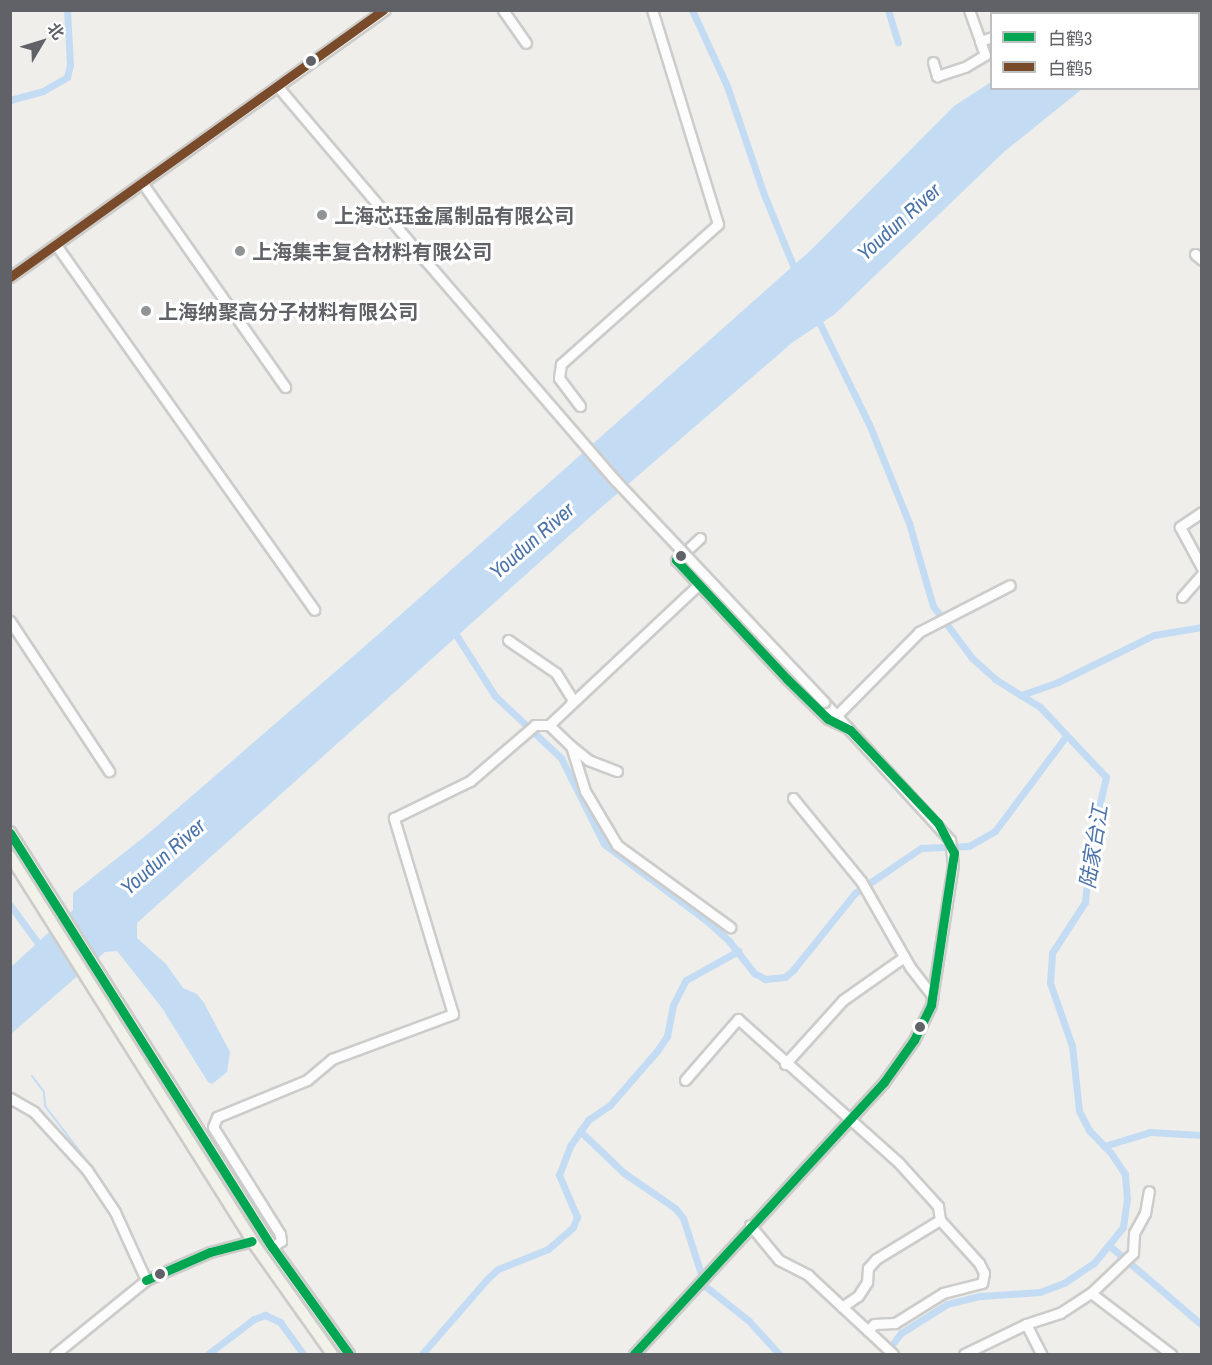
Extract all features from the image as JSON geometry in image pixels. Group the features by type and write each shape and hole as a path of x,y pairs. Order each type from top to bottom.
{"main road":[{"path":"10,832 272,1247 349,1354"},
{"path":"10,856 252,1241 332,1354"}],"street":[{"path":"10,276 279,88 384,10"},
{"path":"503,10 526,43"},
{"path":"580,406 559,378 561,364 718,224 652,10"},
{"path":"933,62 937,75 964,67 985,55 969,10"},
{"path":"980,40 990,38"},
{"path":"279,88 615,480 837,715 950,840 954,853 933,996 921,1027 895,1069 634,1354"},
{"path":"143,184 285,387"},
{"path":"56,245 314,610"},
{"path":"1202,512 1183,521 1180,527 1202,568"},
{"path":"700,538 676,560 828,719 850,730"},
{"path":"1182,597 1202,574"},
{"path":"549,726 698,585"},
{"path":"837,715 928,627 955,611 1010,585"},
{"path":"10,621 109,771"},
{"path":"508,639 556,673 573,700 571,703"},
{"path":"272,1247 281,1241 280,1234 214,1122 218,1117 307,1080 332,1059 453,1014 394,818 470,781 536,725 549,726 588,760 617,771"},
{"path":"571,746 585,791 617,845 730,927"},
{"path":"793,798 861,881 904,957 933,996"},
{"path":"785,1064 843,1000 904,957"},
{"path":"685,1080 738,1019 785,1064 899,1163 938,1206 940,1220 979,1263 984,1273 982,1283 943,1293 895,1323 874,1324 868,1332"},
{"path":"10,1098 34,1112 87,1170 115,1212 146,1280"},
{"path":"964,1354 1026,1324 1060,1313 1091,1293 1127,1260 1149,1191"},
{"path":"842,1307 858,1296 867,1282 868,1268 876,1259 940,1220"},
{"path":"750,1225 771,1253 808,1275 893,1354"},
{"path":"55,1354 146,1280 210,1252 252,1241"},
{"path":"1091,1293 1171,1354"},
{"path":"1026,1324 1041,1354"}],"water":[{"name":"Youdun River","path":"990,83 990,90 1081,90 1005,151 835,314 793,342 589,518 137,923 137,938 166,964 183,988 197,994 204,1003 230,1052 227,1072 212,1084 208,1082 162,1008 117,951 105,952 11,1034 11,967 73,910 73,893 149,833 380,633 811,250 954,106"}],"waterway":[{"path":"10,100 43,91 67,77 70,65 67,10"},
{"path":"692,10 727,86 763,192 796,273"},
{"path":"888,10 898,42"},
{"path":"817,318 869,424 909,523 933,606 972,658 995,679 1021,695 1058,682 1154,635 1202,627"},
{"path":"453,630 495,696 561,758 604,844 707,921 729,941 754,973 765,979 785,977 855,893 921,848 969,846 995,831 1066,736"},
{"name":"陆家台江","path":"885,1354 901,1333 947,1304 980,1296 1040,1292 1064,1283 1094,1263 1123,1227 1127,1199 1125,1174 1111,1153 1089,1130 1079,1111 1072,1046 1050,983 1052,953 1085,902 1092,837 1106,777 1040,707 1021,695"},
{"path":"10,905 38,943"},
{"path":"422,1354 498,1269 548,1249 573,1227 577,1217 559,1175 570,1146 588,1120 610,1105 657,1051 667,1036 673,1005 686,980 738,951"},
{"path":"32,1076 44,1092 45,1106 97,1174 116,1205"},
{"path":"580,1131 624,1173 675,1208 683,1218 705,1286 749,1321 779,1354"},
{"path":"1104,1146 1150,1132 1202,1135"},
{"path":"1111,1247 1202,1325"},
{"path":"208,1354 254,1319 265,1315 280,1322 303,1354"}],"transit line":[{"name":"白鹤5","path":"10,277 383,10"},
{"name":"白鹤3","path":"634,1354 884,1082 914,1040 931,1005 954,853 938,823 850,730 828,719 787,679 676,560 681,556"},
{"name":"白鹤3","path":"10,833 272,1247 349,1354"},
{"name":"白鹤3","path":"146,1280 210,1252 252,1241"}],"place":[{"name":"上海芯珏金属制品有限公司","path":"322,215"},
{"name":"上海集丰复合材料有限公司","path":"240,251"},
{"name":"上海纳聚高分子材料有限公司","path":"146,311"}]}
